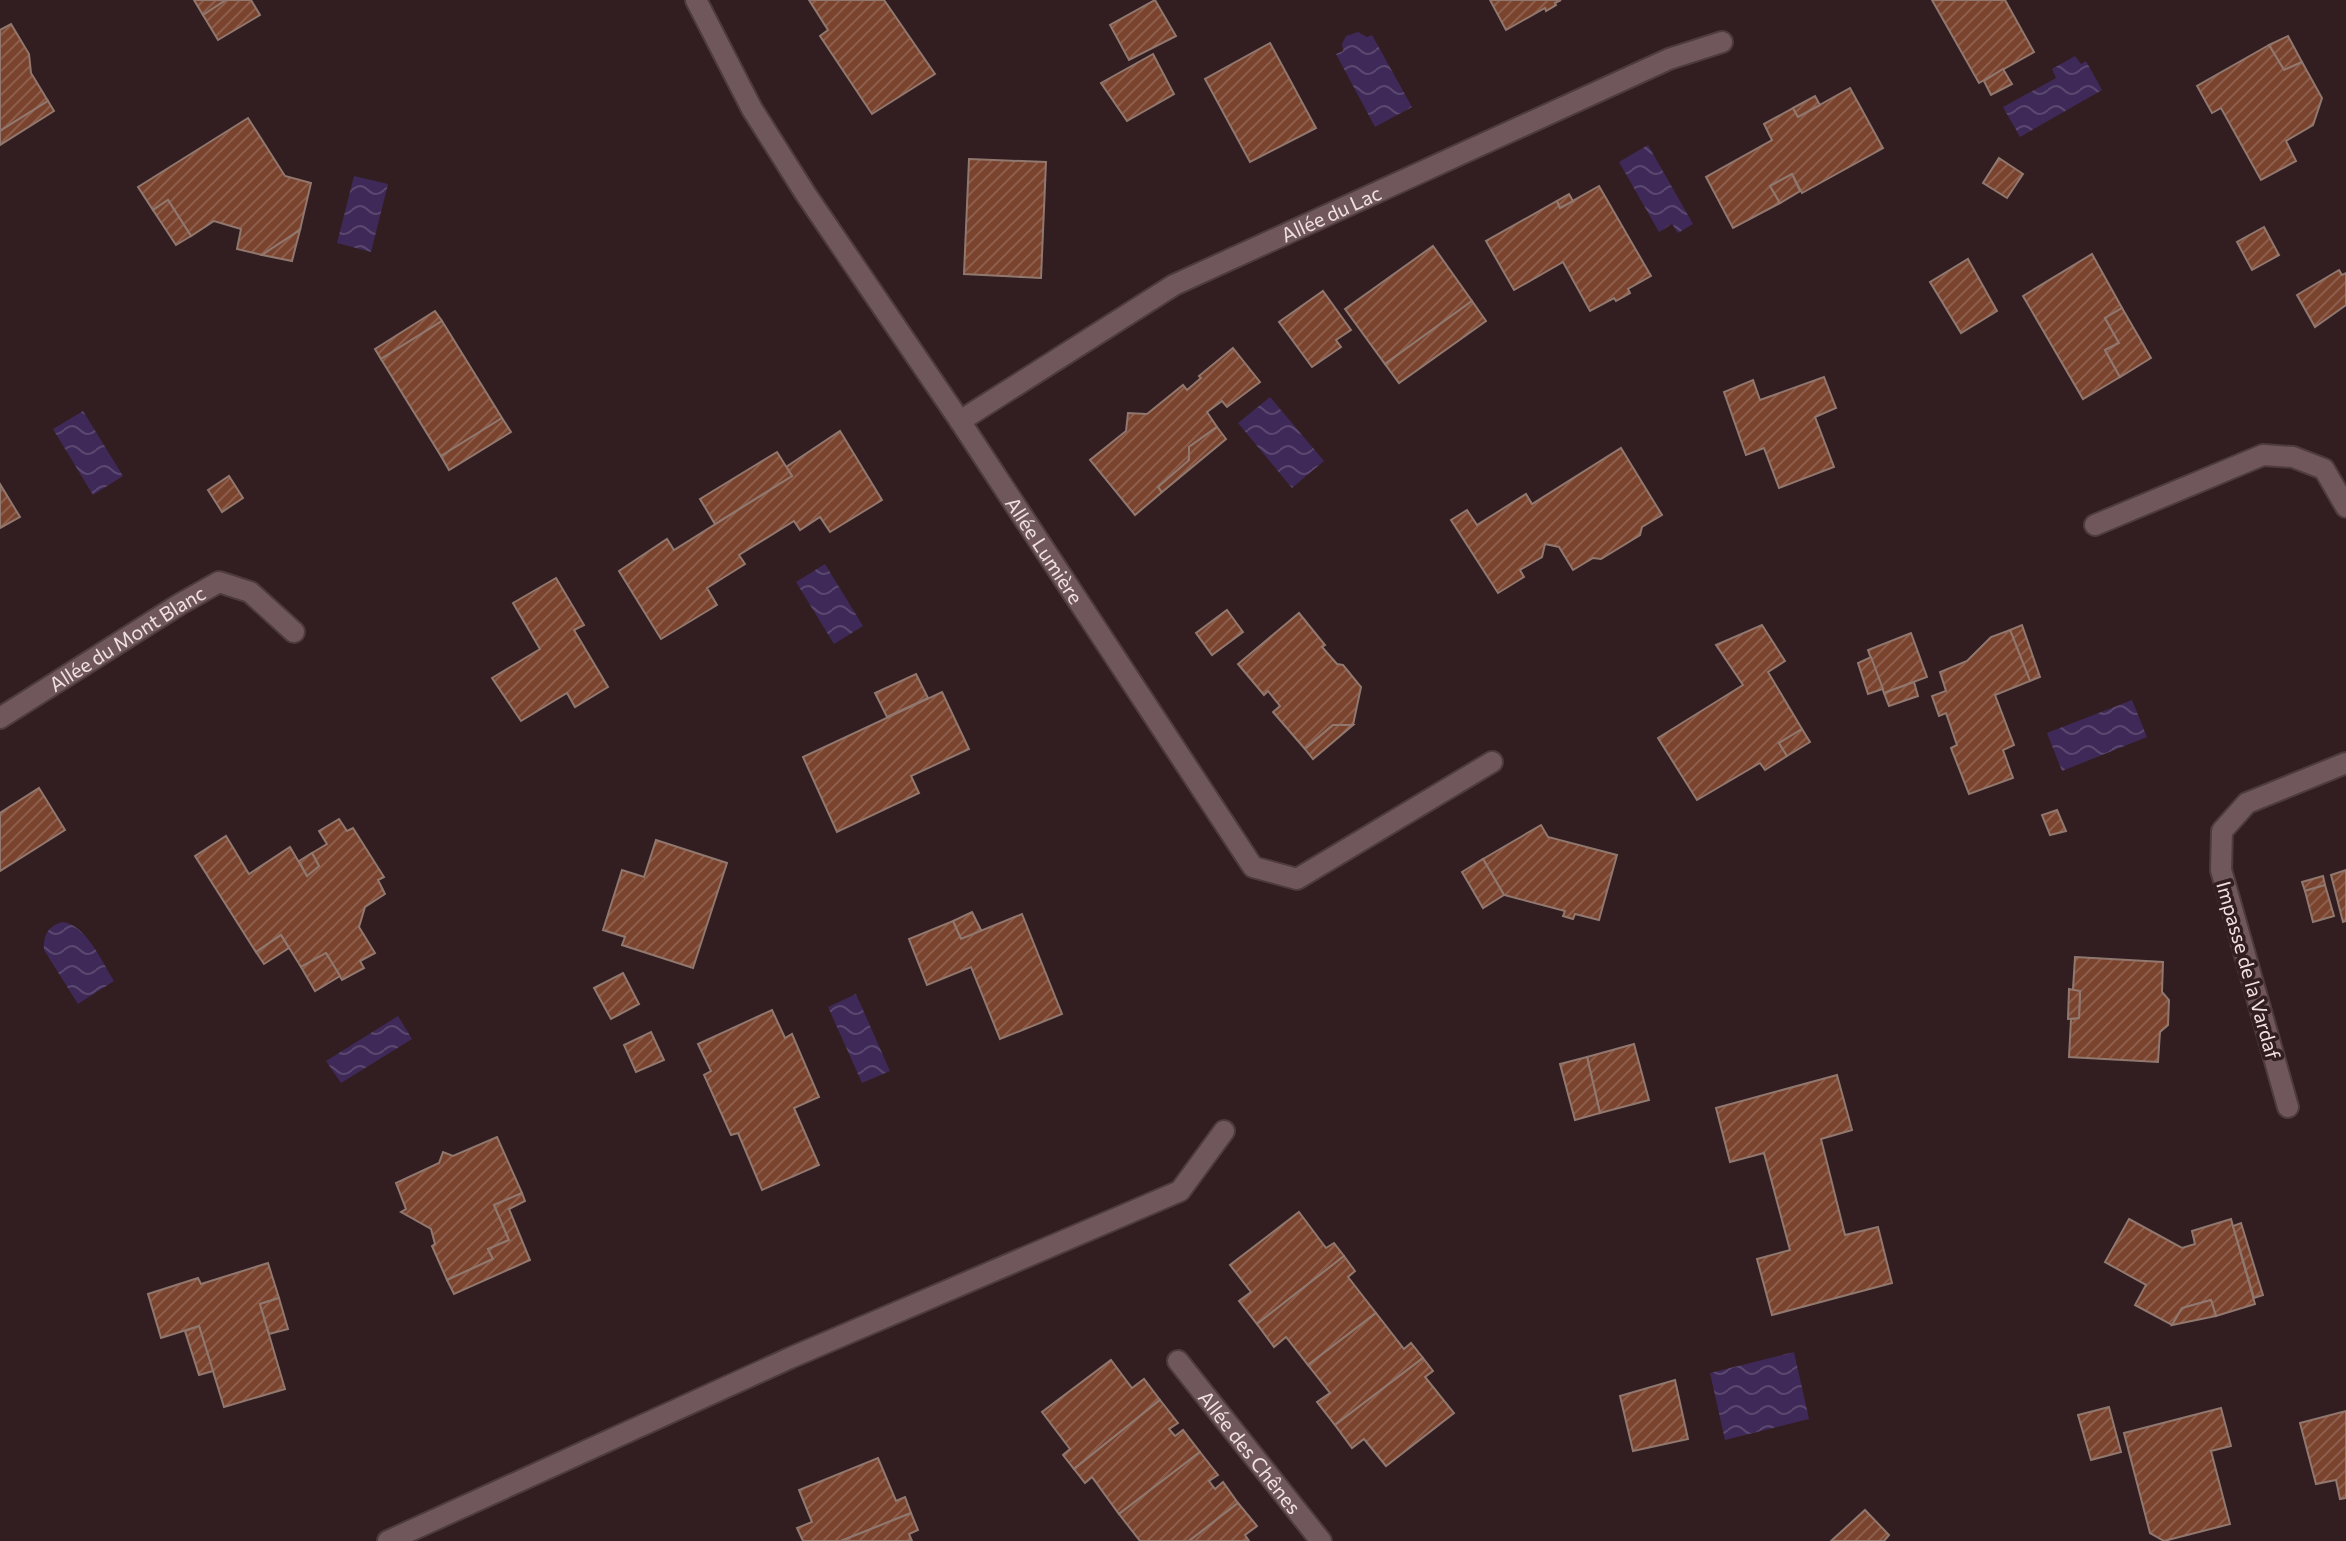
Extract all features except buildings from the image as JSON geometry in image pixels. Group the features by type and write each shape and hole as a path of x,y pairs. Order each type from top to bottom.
{"street":[{"name":"Allée Lumière","path":"696,0 760,121 805,193 960,421 1253,867 1297,879 1492,762"},
{"name":"Allée du Lac","path":"960,421 1174,285 1655,65 1722,42"},
{"path":"2095,525 2263,455 2293,457 2324,469 2346,507"},
{"name":"Allée du Mont Blanc","path":"0,718 219,582 250,592 294,632"},
{"name":"Impasse de la Vardaf","path":"2288,1107 2221,870 2222,831 2247,803 2346,763"},
{"path":"388,1541 790,1358 1180,1191 1224,1131"},
{"name":"Allée des Chênes","path":"1178,1361 1321,1541"}],"water":[{"path":"1358,32 1367,37 1372,35 1412,107 1375,127 1336,54 1343,51 1346,36"},
{"path":"2075,56 2081,64 2086,61 2102,90 2020,137 2003,107 2056,78 2052,69"},
{"path":"1648,145 1693,224 1678,233 1672,224 1659,232 1619,162"},
{"path":"354,176 388,184 371,252 337,243"},
{"path":"1270,397 1324,461 1292,488 1238,423"},
{"path":"83,411 123,476 93,495 53,429"},
{"path":"825,564 863,626 834,644 796,582"},
{"path":"2132,700 2147,737 2062,771 2047,733"},
{"path":"62,922 79,929 114,981 78,1004 44,950 47,932"},
{"path":"856,994 890,1071 862,1083 828,1007"},
{"path":"398,1016 412,1039 341,1083 326,1061"},
{"path":"1794,1352 1809,1419 1725,1440 1710,1373"}]}
